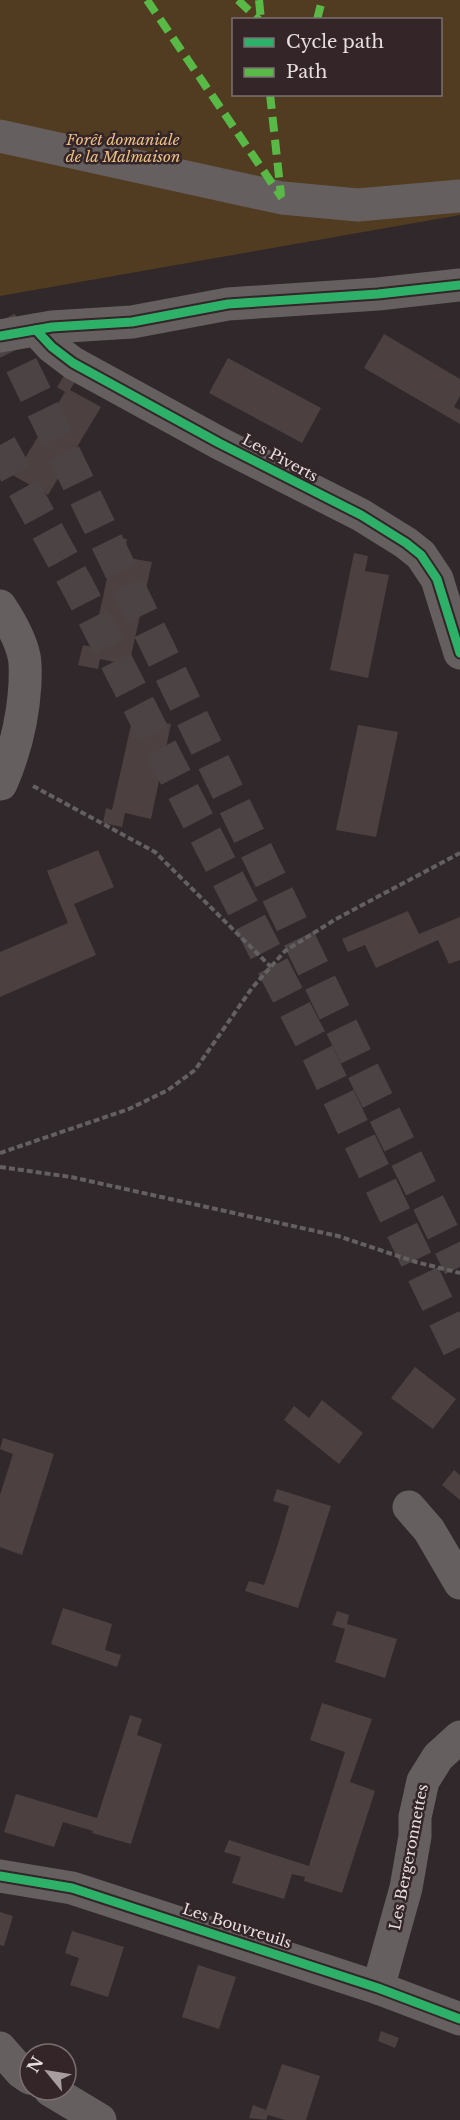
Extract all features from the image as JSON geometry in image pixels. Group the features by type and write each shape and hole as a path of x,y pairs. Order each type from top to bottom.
{"street":[{"path":"0,136 282,198 358,205 460,196"},
{"path":"0,336 36,330 132,322 228,304 378,294 460,285"},
{"name":"Les Piverts","path":"36,330 52,347 73,363 219,443 361,515 406,543 421,555 437,579 460,653"},
{"path":"0,606 18,637 25,658 24,705 4,778"},
{"path":"409,1507 429,1530 460,1583"},
{"name":"Les Bergeronnettes","path":"378,1988 406,1888 415,1836 415,1817 423,1781 438,1757 460,1737"},
{"name":"Les Bouvreuils","path":"0,1876 72,1888 378,1988 460,2019"},
{"path":"0,2048 17,2073"},
{"path":"70,2102 100,2120"}],"path":[{"path":"4,778 155,852 271,968"},
{"path":"0,1153 129,1109 168,1090 195,1070 252,988 285,951 336,920 460,853"},
{"path":"0,1167 71,1178 338,1236 416,1262 460,1273"}],"green space":[{"name":"Forêt domaniale de la Malmaison","path":"0,0 460,0 460,215 0,296"}],"building":[{"path":"384,334 460,379 460,396 454,407 460,410 460,424 364,368"},
{"path":"228,358 321,408 302,443 209,393"},
{"path":"67,371 77,378 70,390 101,407 48,495 0,468 0,451 22,463 65,392 57,387"},
{"path":"116,537 127,539 124,557 152,562 129,665 100,659 98,669 78,665 83,645 92,647"},
{"path":"354,553 368,556 365,571 389,575 368,678 330,670"},
{"path":"133,716 171,724 151,819 125,813 122,827 103,823 106,808 112,810"},
{"path":"358,725 398,732 376,837 336,830"},
{"path":"98,850 114,887 74,904 96,955 0,997 0,952 68,923 47,871"},
{"path":"408,911 419,934 460,917 460,960 449,964 438,940 376,968 365,945 348,952 342,939"},
{"path":"415,1367 456,1399 433,1429 391,1398"},
{"path":"322,1400 363,1433 339,1464 284,1420 294,1406 309,1418"},
{"path":"3,1438 54,1454 22,1555 0,1547 0,1495 13,1454 0,1449"},
{"path":"454,1470 460,1475 460,1500 442,1485"},
{"path":"277,1489 331,1506 298,1608 245,1591 249,1581 264,1585 278,1544 289,1506 273,1501"},
{"path":"63,1608 112,1624 105,1650 121,1655 117,1667 51,1644"},
{"path":"337,1611 349,1615 347,1624 397,1639 385,1678 335,1662 345,1629 332,1625"},
{"path":"322,1703 372,1719 350,1782 375,1791 342,1893 304,1881 305,1877 292,1874 284,1899 232,1883 241,1857 224,1852 229,1840 309,1866 345,1752 310,1740"},
{"path":"130,1715 142,1719 137,1735 162,1744 131,1844 63,1822 54,1847 4,1832 16,1794 97,1818"},
{"path":"0,1912 13,1916 4,1946 0,1945"},
{"path":"72,1931 124,1947 108,1997 70,1985 79,1958 65,1953"},
{"path":"198,1965 236,1977 219,2029 182,2017"},
{"path":"381,2031 399,2038 395,2048 378,2041"},
{"path":"282,2064 320,2076 306,2120 285,2120 268,2115 266,2120 249,2118 253,2105 266,2110"}],"tunnel":[{"path":"0,321 460,1267"},
{"path":"0,445 78,587 318,1054 460,1351"}],"marked path":[{"path":"147,0 282,198"},
{"path":"238,0 257,18"},
{"path":"259,0 261,18"},
{"path":"318,18 322,0"},
{"path":"270,96 281,195"}],"cycle path":[{"path":"0,336 52,327 132,322 228,304 378,294 460,285"},
{"path":"36,330 52,347 73,363 219,443 361,515 406,543 421,555 437,579 460,653"},
{"path":"0,1876 72,1888 378,1988 460,2019"}]}
